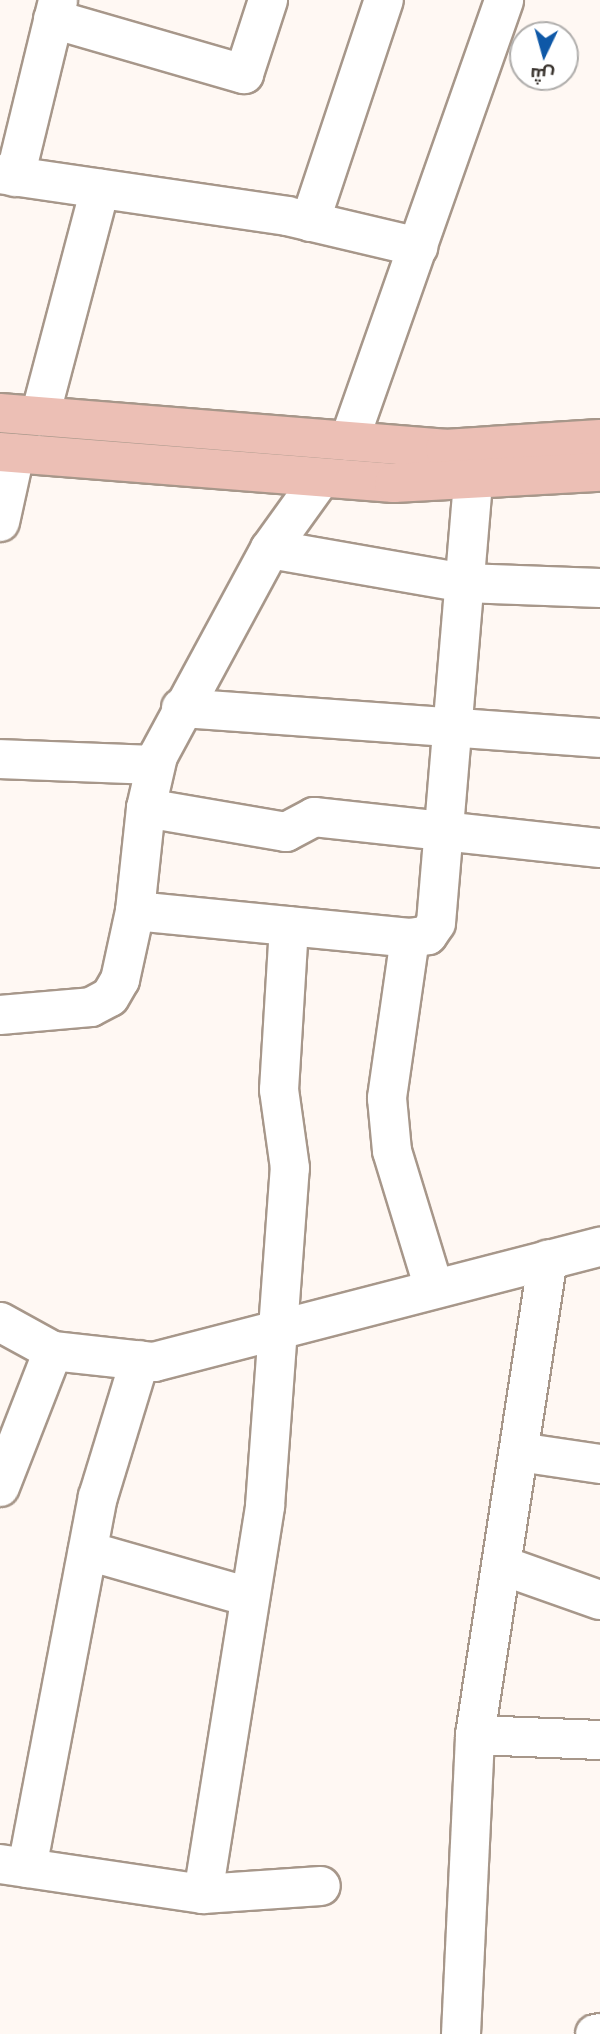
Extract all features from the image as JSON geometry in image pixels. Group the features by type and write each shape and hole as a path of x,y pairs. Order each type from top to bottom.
{"main road":[{"path":"0,413 445,449 600,439"},
{"path":"7,453 394,483 600,472"}],"street":[{"path":"268,0 244,74 55,9 7,176 310,222 418,247"},
{"path":"310,222 384,0"},
{"path":"349,441 504,0"},
{"path":"40,416 100,189"},
{"path":"0,522 7,453"},
{"path":"0,1015 90,1007 110,998 120,979 135,911 146,808 155,765 181,708 270,549 321,478"},
{"path":"135,911 410,938 428,935 436,923 473,479"},
{"path":"270,549 464,583 600,589"},
{"path":"181,708 600,738"},
{"path":"0,759 155,765"},
{"path":"146,808 286,832 314,817 600,848"},
{"path":"203,1894 265,1506 275,1328 290,1168 279,1090 289,926"},
{"path":"410,938 387,1098 392,1150 434,1288"},
{"path":"0,1322 53,1351 154,1362 275,1328 600,1247"},
{"path":"461,2034 475,1735 548,1260"},
{"path":"0,1487 53,1351"},
{"path":"140,1360 98,1497 88,1552 14,1866 203,1894 321,1885"},
{"path":"0,1406 38,1391"},
{"path":"519,1452 600,1464"},
{"path":"88,1552 250,1597"},
{"path":"501,1565 600,1600"},
{"path":"475,1735 600,1740"}]}
